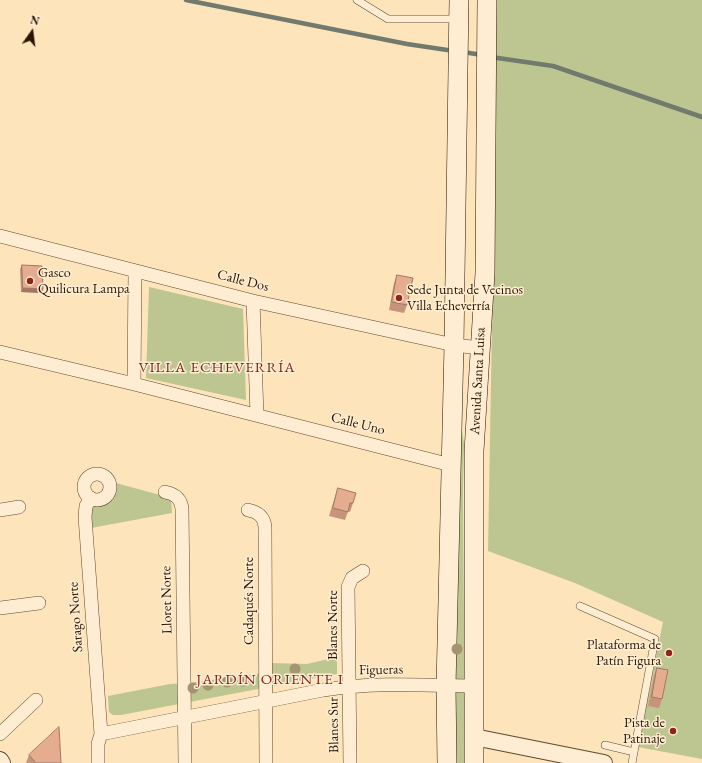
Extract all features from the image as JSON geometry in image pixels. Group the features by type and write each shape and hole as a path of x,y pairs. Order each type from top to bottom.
{"main road":[{"name":"Avenida Santa Luisa","path":"447,763 446,686 454,345 459,0"},
{"name":"Avenida Santa Luisa","path":"474,763 474,451 485,273 487,0"}],"street":[{"name":"Calle Dos","path":"0,236 253,300 454,345 480,348"},
{"path":"134,384 135,271"},
{"path":"253,300 257,415"},
{"name":"Calle Uno","path":"0,352 134,384 451,465"},
{"name":"Lloret Norte","path":"165,492 171,493 179,499 182,509 185,763"},
{"name":"Sarago Norte","path":"91,498 86,506 85,516 101,734 98,744 98,763"},
{"path":"0,510 19,507"},
{"name":"Cadaqués Norte","path":"248,510 258,513 262,517 265,527 266,763"},
{"name":"Blanes Norte","path":"350,686 348,587 352,578 363,571"},
{"path":"0,608 39,603"},
{"name":"Figueras","path":"101,734 350,686 474,686"},
{"name":"Blanes Sur","path":"350,686 350,763"},
{"path":"0,734 36,700"},
{"path":"474,737 604,763"}],"lane":[{"path":"357,0 388,19 459,25"},
{"path":"580,606 655,639 632,763"},
{"path":"605,745 634,752"}],"green space":[{"path":"493,0 702,0 702,759 638,747 663,622 575,583 488,551 493,269"},
{"path":"149,287 243,309 246,400 146,378"},
{"path":"459,360 463,369 460,415 464,444 465,763 454,763 451,563 454,423"},
{"path":"116,483 171,498 172,513 91,528 89,508 105,504"},
{"path":"337,657 337,674 121,715 113,715 109,712 108,696 170,684 189,683 270,672 270,663 307,664"}],"building":[{"path":"22,265 42,266 43,289 23,288"},
{"name":"Sede Junta de Vecinos Villa Echeverría","path":"397,275 413,278 407,305 392,302"},
{"path":"338,488 356,493 353,503 350,503 348,512 333,508"},
{"path":"657,668 668,670 662,699 652,697"},
{"path":"59,727 61,763 36,763 29,755"}],"waterway":[{"path":"186,0 407,44 454,51"},
{"path":"463,52 482,55"},
{"path":"491,57 553,66 702,117"}],"place":[{"name":"Gasco Quilicura Lampa","path":"30,281"},
{"name":"Sede Junta de Vecinos Villa Echeverría","path":"399,298"},
{"name":"Plataforma de Patín Figura","path":"669,653"},
{"name":"Pista de Patinaje","path":"673,731"}],"district":[{"name":"VILLA ECHEVERRÍA","path":"217,368"},
{"name":"JARDÍN ORIENTE I","path":"270,680"}]}
